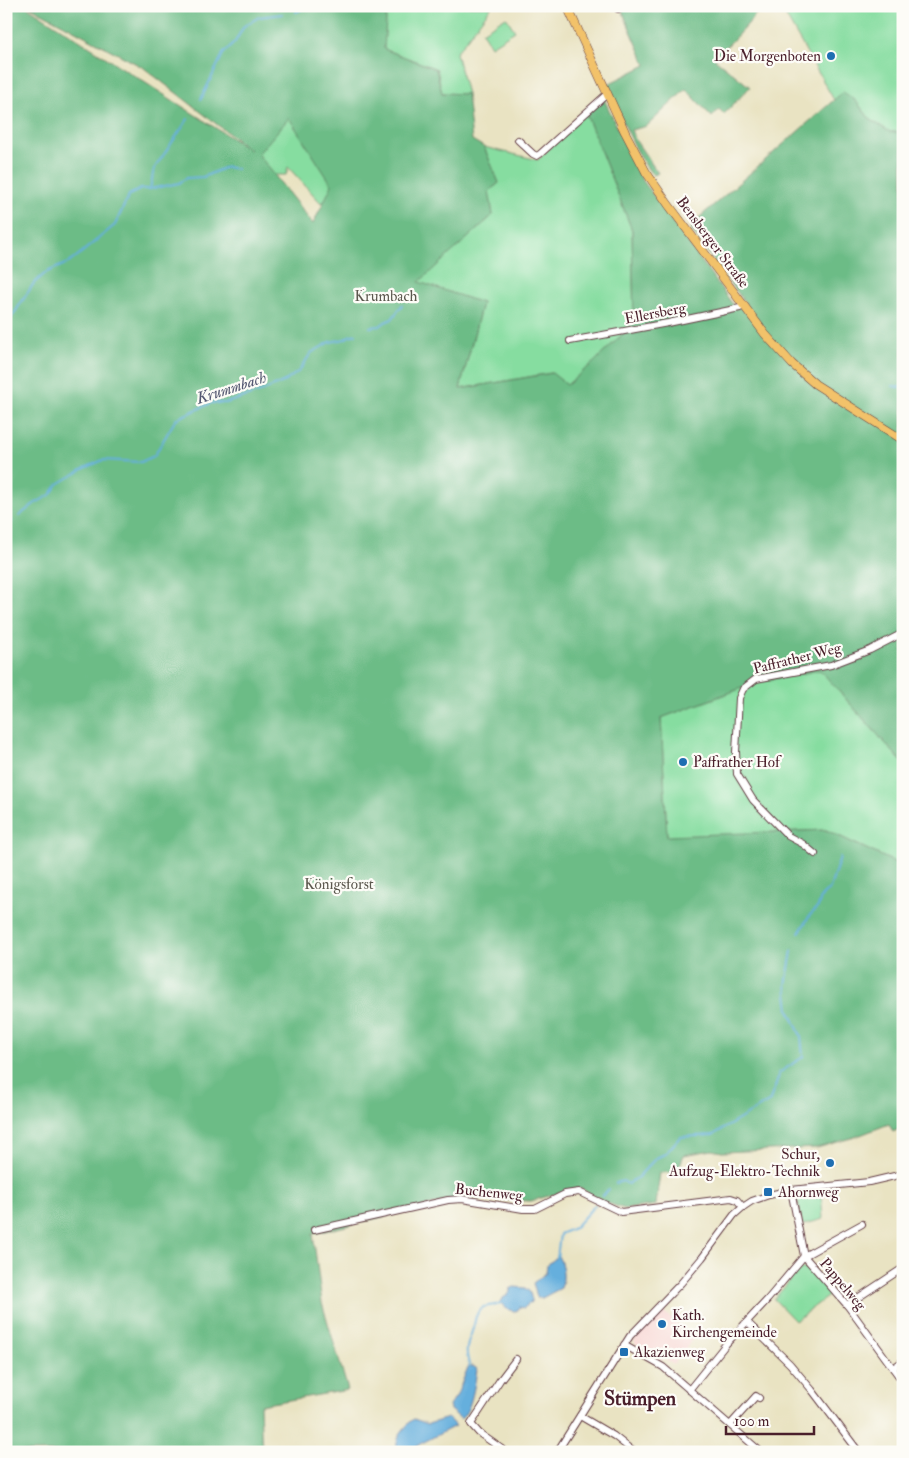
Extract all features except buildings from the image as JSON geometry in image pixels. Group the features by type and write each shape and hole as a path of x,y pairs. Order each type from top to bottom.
{"main road":[{"name":"Bensberger Straße","path":"567,6 607,94 646,172 743,306 778,351 802,373 903,440"}],"street":[{"path":"518,140 537,156 607,94"},
{"name":"Ellersberg","path":"570,340 668,324 743,306"},
{"name":"Paffrather Weg","path":"814,854 803,844 788,836 754,800 737,774 736,752 739,698 743,689 756,679 831,665 870,650 903,633"},
{"path":"557,1452 624,1345 702,1258 743,1206 769,1195 791,1190 868,1182 903,1174"},
{"name":"Pappelweg","path":"791,1190 804,1256 847,1305 903,1382"},
{"name":"Buchenweg","path":"314,1230 448,1200 462,1199 523,1209 535,1209 572,1192 586,1194 621,1212 731,1198 737,1200 743,1206"},
{"path":"690,1390 726,1344 804,1256 862,1224"},
{"path":"847,1305 903,1268"},
{"path":"747,1322 796,1371 859,1452"},
{"path":"624,1345 663,1367 761,1452"},
{"path":"506,1452 478,1433 471,1424 516,1359"},
{"path":"893,1368 903,1361"},
{"path":"730,1425 756,1396 759,1398"},
{"path":"580,1416 614,1436 634,1452"},
{"path":"899,1452 903,1449"}],"shaded area":[{"name":"Kath. Kirchengemeinde","path":"661,1309 693,1339 673,1365 664,1358 661,1361 635,1344 634,1340"}],"green space":[{"name":"Königsforst","path":"6,6 26,6 250,150 144,68 29,6 364,6 367,14 371,6 387,6 384,49 436,69 442,93 467,94 472,140 484,147 499,183 489,191 493,215 419,282 482,303 460,389 552,373 567,385 593,363 634,323 632,230 585,111 603,97 641,178 734,306 746,304 691,230 693,223 843,92 854,99 871,120 890,132 903,132 903,763 820,670 761,681 661,718 667,836 826,830 894,862 903,864 903,1127 893,1132 889,1124 855,1137 817,1148 722,1152 712,1150 684,1155 677,1172 660,1173 656,1205 625,1209 604,1202 582,1189 573,1189 531,1201 460,1198 313,1234 322,1303 348,1390 260,1405 262,1452 6,1452","holes":["289,118 332,185 313,224 258,154"]},
{"path":"387,6 492,6 456,53 467,94 442,93 437,69 383,49"},
{"path":"620,6 762,6 715,59 750,87 724,114 719,109 712,117 686,89 647,126 631,130 636,141 658,173 654,175 636,148 606,85 646,65"},
{"path":"780,6 903,6 903,132 890,132 871,120 854,99 843,93 834,100"},
{"path":"506,17 515,31 491,46 482,32"},
{"path":"286,108 346,191 321,203 288,167 286,175 242,175 6,337 238,147 255,140"},
{"path":"585,111 632,230 634,323 593,363 567,385 551,373 460,389 482,303 418,282 493,215 489,191 499,183 484,147 538,160"},
{"path":"820,670 903,763 903,864 894,862 826,830 667,837 661,718 761,681"},
{"path":"821,1191 823,1219 802,1225 798,1195"},
{"path":"808,1268 831,1294 795,1321 774,1299 800,1269"}],"water":[{"path":"558,1256 563,1272 561,1288 542,1298 537,1297 533,1283 546,1273 547,1265"},
{"path":"514,1287 525,1288 530,1292 532,1301 524,1308 519,1307 516,1311 506,1308 500,1301"},
{"path":"473,1366 477,1369 472,1396 468,1409 461,1419 450,1410 449,1406 457,1395 468,1367"},
{"path":"448,1418 455,1426 420,1444 410,1452 397,1452 398,1438 412,1420 428,1424"}],"waterway":[{"path":"296,12 308,6"},
{"path":"201,99 223,54 235,42 244,26 259,17 282,14"},
{"path":"6,326 34,283 47,272 70,262 115,225 129,195 141,189 150,189 154,169 188,119"},
{"path":"150,189 179,183 186,178 203,177 226,167 237,169"},
{"name":"Krummbach","path":"370,327 380,326 392,319 402,305"},
{"name":"Krummbach","path":"19,516 34,504 50,495 58,484 85,468 103,460 141,462 154,456 176,419 211,403 226,403 263,391 287,380 299,371 311,353 330,342 345,339 356,334"},
{"path":"893,386 903,388"},
{"path":"6,486 9,497 6,501"},
{"name":"Krummbach","path":"6,526 12,521"},
{"path":"799,933 810,915 818,907 821,897 830,888 840,857"},
{"path":"616,1183 623,1181 628,1184 637,1178 656,1158 665,1154 680,1137 713,1135 770,1101 779,1073 803,1057 801,1036 789,1010 786,985 792,951"},
{"path":"602,1196 609,1189"},
{"path":"557,1258 560,1234 574,1228 595,1205"},
{"path":"470,1368 467,1348 476,1315 483,1307 503,1302"}],"place":[{"name":"Die Morgenboten","path":"831,56"},
{"name":"Paffrather Hof","path":"683,762"},
{"name":"Schur, Aufzug-Elektro-Technik","path":"830,1163"},
{"name":"Ahornweg","path":"768,1192"},
{"name":"Kath. Kirchengemeinde","path":"662,1324"},
{"name":"Akazienweg","path":"624,1352"}],"district":[{"name":"Stümpen","path":"640,1398"}],"park label":[{"name":"Krumbach","path":"386,296"}]}
